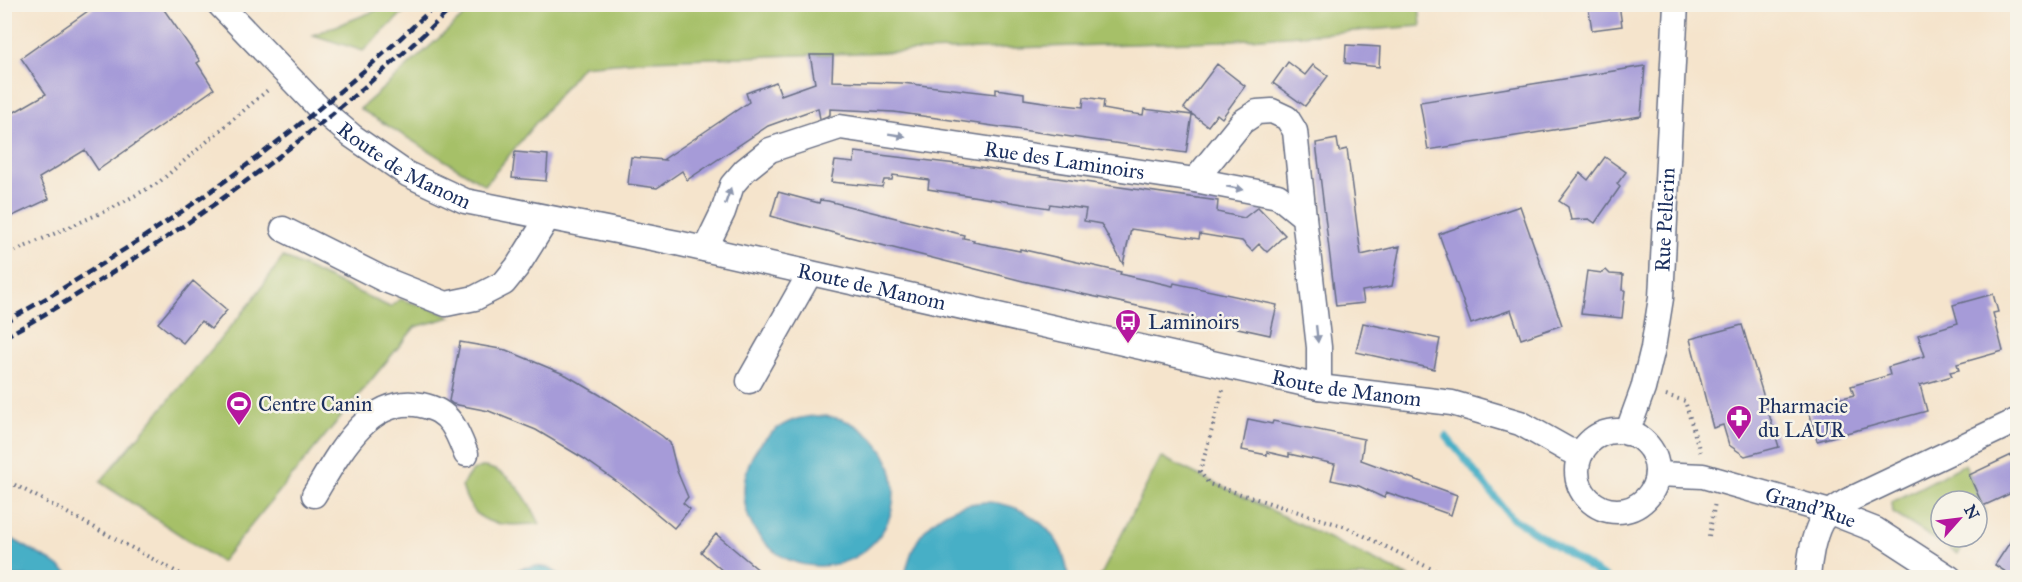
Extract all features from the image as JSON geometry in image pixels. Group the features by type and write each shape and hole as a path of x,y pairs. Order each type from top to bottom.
{"street":[{"name":"Route de Manom","path":"219,4 320,109 352,136 407,174 465,201 705,249 1319,387 1462,405 1520,423 1568,450 1582,452"},
{"name":"Rue Pellerin","path":"1627,432 1643,389 1653,348 1661,298 1676,4"},
{"path":"1195,180 1242,122 1257,112 1272,111 1287,118 1295,131 1318,347 1319,387"},
{"name":"Rue des Laminoirs","path":"705,249 723,212 732,185 745,170 770,150 840,127 1195,180 1278,196 1304,217"},
{"path":"283,229 384,279 446,303 475,298 504,283 517,267 547,219"},
{"path":"749,381 810,273"},
{"path":"314,495 338,455 360,428 368,419 387,408 413,404 438,409 452,424 466,454"},
{"path":"1808,578 1821,522 1830,512 1846,501 2018,420"},
{"path":"1614,431 1627,432 1640,438 1650,448 1657,474 1654,486 1637,506 1612,511 1589,500 1580,483 1578,464 1582,452 1601,434 1614,431"},
{"name":"Grand'Rue","path":"1657,474 1703,476 1830,512 1876,530 1950,578"}],"path":[{"path":"4,256 112,208 158,183 286,75"},
{"path":"1230,366 1200,472 1209,484 1346,527 1450,578"},
{"path":"1657,393 1685,401 1702,460"},
{"path":"4,479 188,578"},
{"path":"1708,536 1719,481"}],"green space":[{"path":"1419,4 1421,26 1221,41 650,60 582,66 485,185 360,109 476,5"},
{"path":"386,5 411,5 363,51 313,35 385,7"},
{"name":"Centre Canin","path":"283,257 390,307 400,299 451,317 415,327 221,562 100,482 249,305"},
{"path":"1161,457 1409,577 1100,577"},
{"path":"1965,464 1976,489 1929,489 1929,536 1893,513 1892,502"},
{"path":"482,467 502,473 510,480 524,496 540,524 513,525 491,522 474,511 462,486 470,474"},
{"path":"1950,549 1962,549 1958,554"}],"water":[{"path":"819,416 848,421 861,428 872,438 882,449 889,462 894,491 889,520 882,533 872,544 861,554 848,561 819,566 790,561 777,554 766,544 756,533 749,520 744,491 749,462 756,449 766,438 777,428 790,421"},
{"path":"986,502 1017,509 1042,524 1060,547 1068,577 905,577 914,547 931,524 955,508"},
{"path":"5,535 51,561 73,577 5,577"},
{"path":"536,566 549,568 563,577 505,577 522,568"}],"building":[{"path":"98,4 160,4 200,61 197,63 214,89 98,170 85,150 39,178 49,199 4,220 4,118 46,94 21,58"},
{"path":"1588,4 1619,4 1622,26 1592,30"},
{"path":"1346,45 1380,47 1379,67 1345,63"},
{"path":"810,55 833,55 832,81 902,83 996,94 996,89 1024,93 1024,99 1083,107 1084,97 1104,100 1103,109 1120,112 1143,115 1144,109 1192,115 1186,153 894,112 830,109 830,115 820,119 818,108 768,126 687,180 682,171 657,188 628,184 631,157 665,160 749,102 746,93 776,82 781,95 815,83"},
{"path":"1288,62 1305,75 1313,65 1328,76 1305,106 1273,83"},
{"path":"1217,64 1245,86 1222,118 1217,114 1208,126 1184,108"},
{"path":"1645,66 1641,116 1428,150 1420,102"},
{"path":"1337,139 1339,151 1347,149 1361,255 1400,246 1392,286 1362,291 1364,303 1336,306 1316,143"},
{"path":"515,152 548,155 546,181 512,178"},
{"path":"855,152 965,165 1218,201 1217,212 1244,218 1258,207 1285,235 1267,252 1259,244 1252,251 1242,241 1200,234 1199,239 1131,229 1123,264 1101,224 1084,221 1086,209 1050,204 1049,208 928,189 929,180 893,175 892,180 884,180 882,187 831,182 835,161 854,163"},
{"path":"1605,157 1626,172 1617,184 1620,187 1595,223 1589,219 1571,220 1568,207 1559,201 1580,173 1588,180"},
{"path":"778,192 819,203 820,200 828,201 964,235 963,238 974,240 973,242 1020,251 1020,249 1173,286 1174,283 1277,305 1270,335 1023,281 791,222 771,216"},
{"path":"1520,206 1562,325 1521,339 1511,310 1471,324 1439,234"},
{"path":"1606,270 1610,274 1623,275 1622,290 1625,290 1622,318 1581,314 1587,271 1602,273"},
{"path":"193,281 227,310 211,329 201,321 183,343 158,323"},
{"path":"1993,294 1998,312 1993,313 2003,351 1957,364 1959,370 1950,372 1952,376 1920,385 1927,411 1817,441 1808,407 1854,395 1851,386 1890,375 1888,367 1925,356 1918,335 1958,323 1953,305"},
{"path":"1363,323 1440,339 1434,369 1356,352"},
{"path":"1742,325 1779,447 1745,456 1729,445 1723,425 1713,428 1690,339"},
{"path":"460,342 506,350 566,375 617,405 662,436 670,443 677,471 688,497 683,503 690,509 674,528 630,491 583,458 536,430 489,411 453,404 449,401"},
{"path":"1248,419 1272,424 1273,421 1364,439 1361,460 1457,495 1451,515 1386,492 1384,498 1359,486 1331,480 1335,464 1289,454 1289,457 1242,450"},
{"path":"2018,452 2018,490 1989,503 1989,489 1975,489 1969,475"},
{"path":"2018,530 2018,578 2015,578 1995,565"},
{"path":"716,534 768,578 731,578 701,552"}],"waterway":[{"path":"1446,436 1511,517 1606,578"}],"railway":[{"path":"4,322 114,256 241,169 322,106 437,4"},
{"path":"4,337 51,311 126,264 213,205 338,109 456,4"}],"place":[{"name":"Laminoirs","path":"1128,345"},
{"name":"Centre Canin","path":"239,427"},
{"name":"Pharmacie du LAUR","path":"1739,441"}]}
